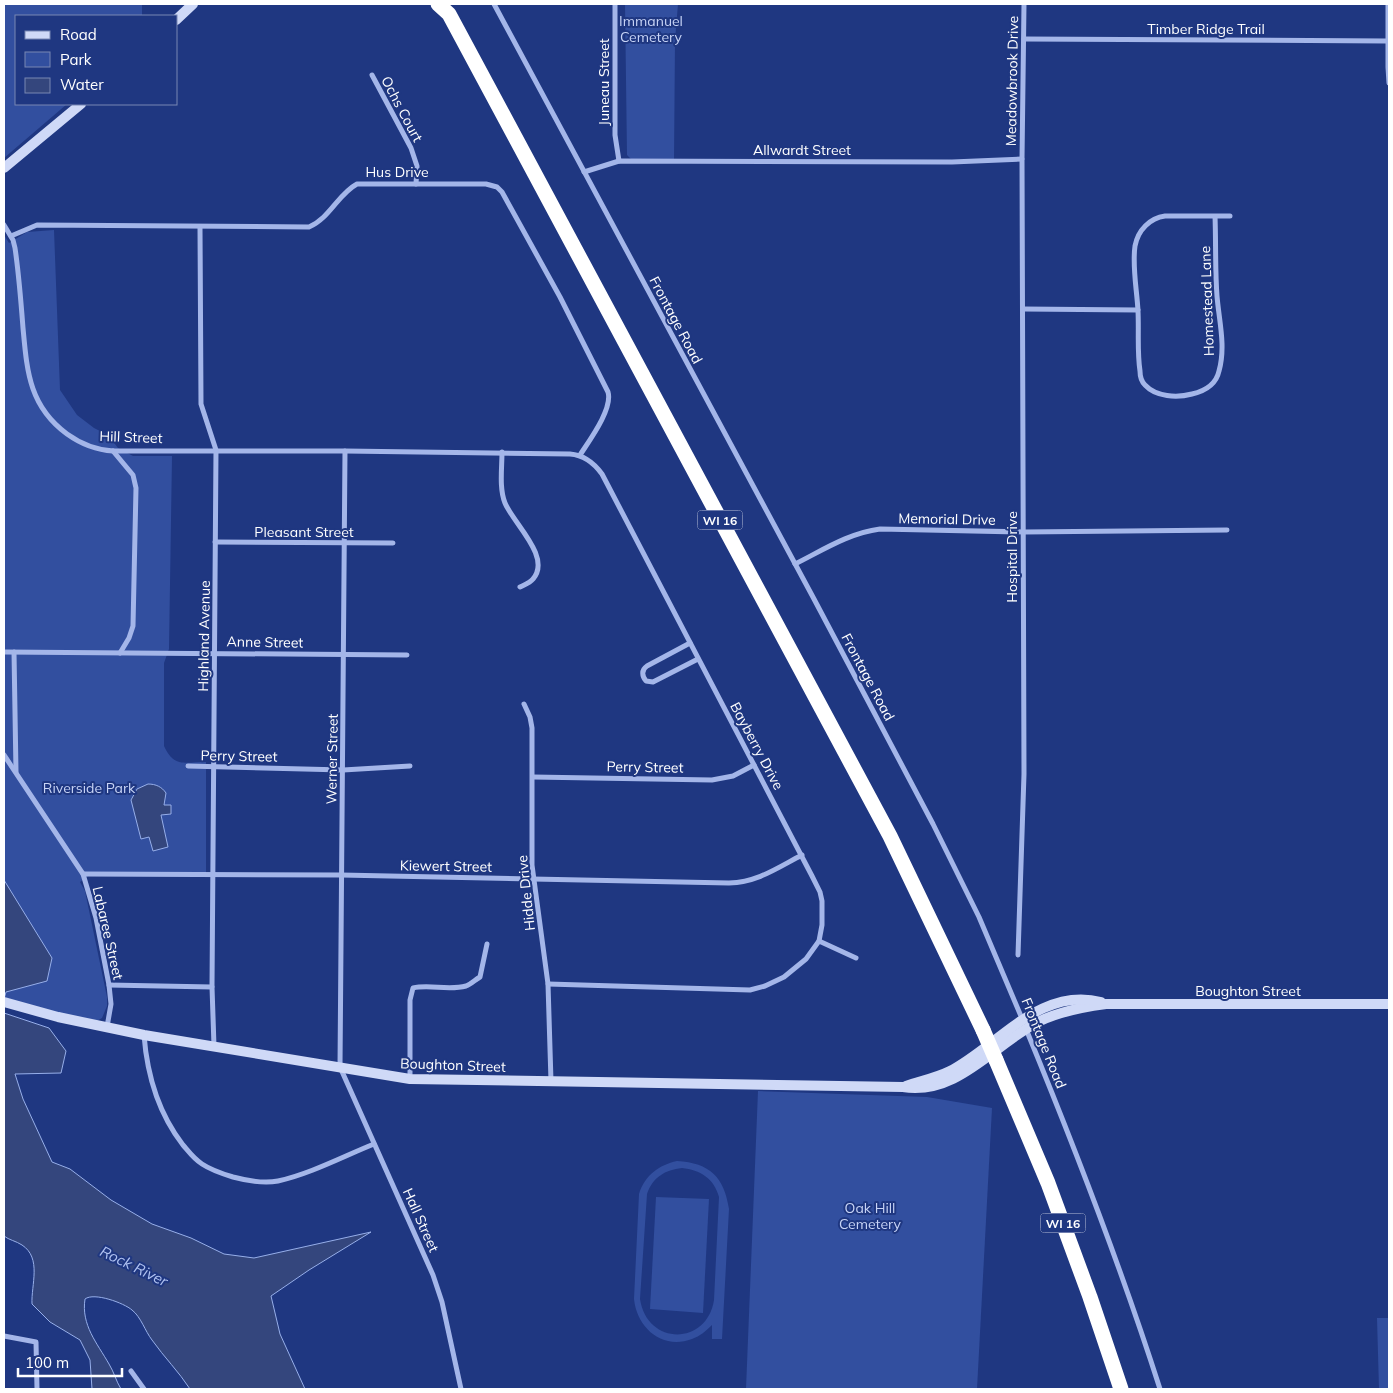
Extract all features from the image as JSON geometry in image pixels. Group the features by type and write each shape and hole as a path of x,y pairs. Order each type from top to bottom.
{"highway":[{"name":"WI 16","path":"445,7 890,836 983,1030 1048,1182 1121,1389"}],"street":[{"path":"178,18 193,4"},
{"name":"Frontage Road","path":"494,4 933,824 979,918 1072,1140 1160,1389"},
{"name":"Juneau Street","path":"615,4 615,135 619,161"},
{"name":"Meadowbrook Drive","path":"1022,159 1024,4"},
{"path":"1388,4 1389,83"},
{"name":"Timber Ridge Trail","path":"1024,39 1387,41"},
{"name":"Ochs Court","path":"372,74 411,148 418,166 416,184"},
{"path":"4,168 80,105"},
{"name":"Allwardt Street","path":"584,172 619,161 952,162 1022,159"},
{"name":"Hospital Drive","path":"1018,955 1024,774 1022,159"},
{"name":"Hus Drive","path":"11,236 36,225 309,227 319,222 357,184 491,184 502,192 560,297 608,392 609,399 606,409 580,456"},
{"path":"1023,309 1138,310 1135,246 1146,224 1154,219 1165,216 1230,216"},
{"name":"Homestead Lane","path":"1138,310 1140,372 1144,384 1155,393 1176,396 1197,393 1212,386 1219,373 1223,349 1217,294 1215,216"},
{"name":"Hill Street","path":"4,225 11,236 17,259 26,363 34,393 47,414 67,433 88,446 113,451 502,452"},
{"name":"Highland Avenue","path":"200,227 201,404 216,450 212,987 214,1048"},
{"path":"113,451 133,475 137,502 133,626 129,638 120,652"},
{"name":"Werner Street","path":"340,1067 345,451"},
{"path":"520,587 533,580 538,570 538,560 535,549 510,514 504,501 502,452 580,456"},
{"name":"Bayberry Drive","path":"580,456 597,468 607,482 802,855 820,892 822,926 819,941"},
{"name":"Memorial Drive","path":"795,564 851,535 880,529 1024,532 1227,530"},
{"name":"Pleasant Street","path":"215,542 393,543"},
{"path":"690,643 646,666 642,671 642,676 646,681 654,682 698,659"},
{"name":"Anne Street","path":"4,652 407,655"},
{"path":"14,652 16,773"},
{"name":"Hidde Drive","path":"524,704 530,717 532,728 533,879 548,984 552,1081"},
{"name":"Labaree Street","path":"4,756 83,874 96,918 109,985 111,1004 107,1028"},
{"path":"9,763 16,763"},
{"name":"Perry Street","path":"532,777 712,780 733,776 754,765"},
{"name":"Perry Street","path":"188,766 343,770 410,766"},
{"name":"Kiewert Street","path":"83,874 341,875 743,882 760,878 802,855"},
{"path":"548,984 750,990 765,986 784,977 806,959 819,941 856,958"},
{"path":"410,1079 410,1000 413,988 421,986 448,988 468,985 480,976 487,944"},
{"path":"109,985 212,987"},
{"name":"Boughton Street","path":"7,1003 107,1028 144,1035 410,1079 903,1087 922,1089 950,1080 976,1066 1024,1024 1079,1008 1106,1004 1389,1004"},
{"path":"144,1035 146,1057 164,1117 193,1157 215,1170 246,1181 260,1183 278,1181 374,1144"},
{"name":"Hall Street","path":"340,1067 433,1275 442,1302 461,1389"},
{"path":"4,1336 36,1342 37,1389"},
{"path":"131,1371 144,1389"}],"green space":[{"path":"4,4 142,4 142,15 15,15 15,105 66,105 4,158"},
{"name":"Immanuel Cemetery","path":"625,4 678,4 675,40 674,161 632,160 627,155"},
{"name":"Riverside Park","path":"54,230 60,390 77,415 94,428 108,435 118,448 133,456 172,456 169,649 164,663 164,746 176,761 186,763 206,762 206,874 91,874 80,882 85,891 107,997 107,1006 102,1018 95,1022 4,999 4,235 9,243 27,232"},
{"name":"Oak Hill Cemetery","path":"758,1091 927,1097 992,1108 977,1389 746,1389"},
{"path":"677,1161 698,1165 714,1174 719,1180 727,1198 729,1209 722,1339 712,1339 712,1325 692,1339 681,1342 661,1339 646,1327 636,1309 634,1299 639,1194 649,1176 664,1165","holes":["682,1168 705,1176 714,1185 719,1197 714,1300 709,1315 700,1326 689,1332 677,1334 665,1332 654,1325 645,1314 640,1299 647,1194 660,1175"]},
{"path":"656,1197 709,1199 703,1313 650,1309"},
{"path":"1377,1318 1389,1318 1389,1389 1379,1389"}],"water":[{"path":"148,784 156,785 163,789 166,793 164,805 171,805 171,814 161,815 168,847 153,851 149,837 141,839 131,800 137,789"},
{"path":"4,880 52,958 47,981 6,992 4,999"},
{"name":"Rock River","path":"4,1013 49,1028 66,1051 61,1073 15,1074 23,1099 52,1162 70,1169 111,1200 152,1224 191,1238 224,1254 254,1258 371,1232 271,1296 280,1334 305,1389 190,1389 152,1340 135,1313 128,1307 116,1302 89,1297 85,1299 85,1317 95,1341 111,1367 121,1389 92,1389 90,1360 80,1340 50,1322 32,1304 34,1264 32,1257 22,1245 4,1236"}]}
